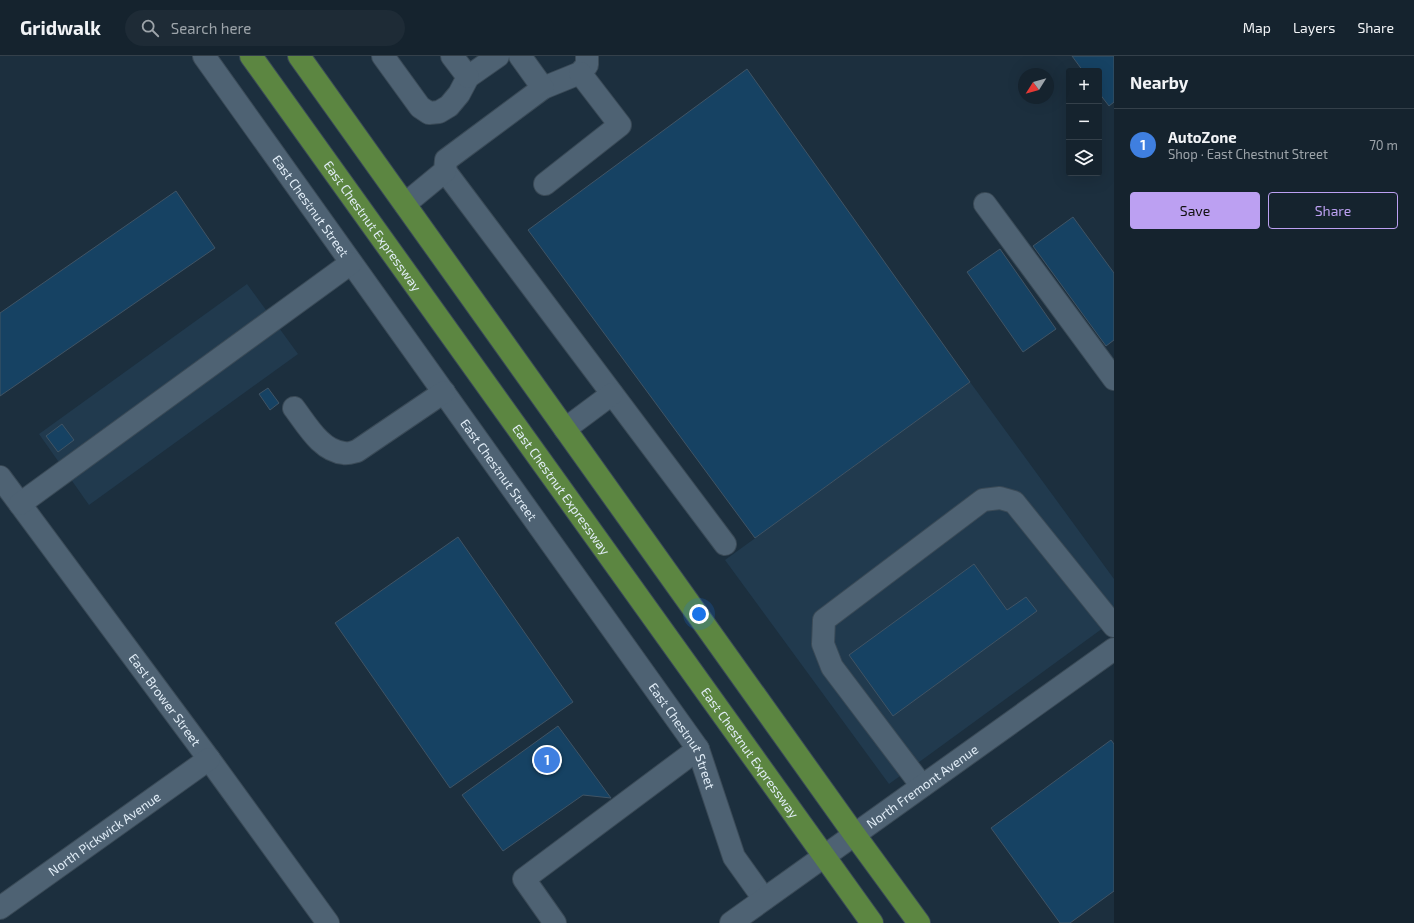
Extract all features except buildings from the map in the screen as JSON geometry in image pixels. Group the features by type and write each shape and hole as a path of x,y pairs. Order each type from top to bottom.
{"main road":[{"name":"East Chestnut Expressway","path":"251,56 872,923"},
{"path":"299,56 919,923"}],"street":[{"name":"East Chestnut Street","path":"204,56 698,749 734,857 764,899"},
{"path":"383,56 420,108 429,113 439,112 449,106 459,94 468,77 498,56"},
{"path":"452,56 468,77"},
{"path":"520,56 543,88"},
{"path":"545,184 620,125 584,65 543,88 446,160 445,172 725,544"},
{"path":"405,204 445,172"},
{"path":"985,204 1114,379"},
{"path":"20,504 351,263"},
{"path":"294,408 322,443 332,450 345,454 357,451 444,392"},
{"path":"565,430 612,394"},
{"name":"East Brower Street","path":"0,478 209,759 328,923"},
{"path":"922,786 832,667 823,644 824,620 983,500 1000,498 1014,502 1114,626"},
{"name":"North Fremont Avenue","path":"731,923 1114,649"},
{"path":"555,923 524,879 698,749"},
{"name":"North Pickwick Avenue","path":"0,908 209,759"}],"shaded area":[{"path":"247,284 298,354 89,505 39,434"},
{"path":"970,382 1114,579 1114,620 889,784 725,560"}],"place":[{"name":"AutoZone","path":"547,760"}]}
